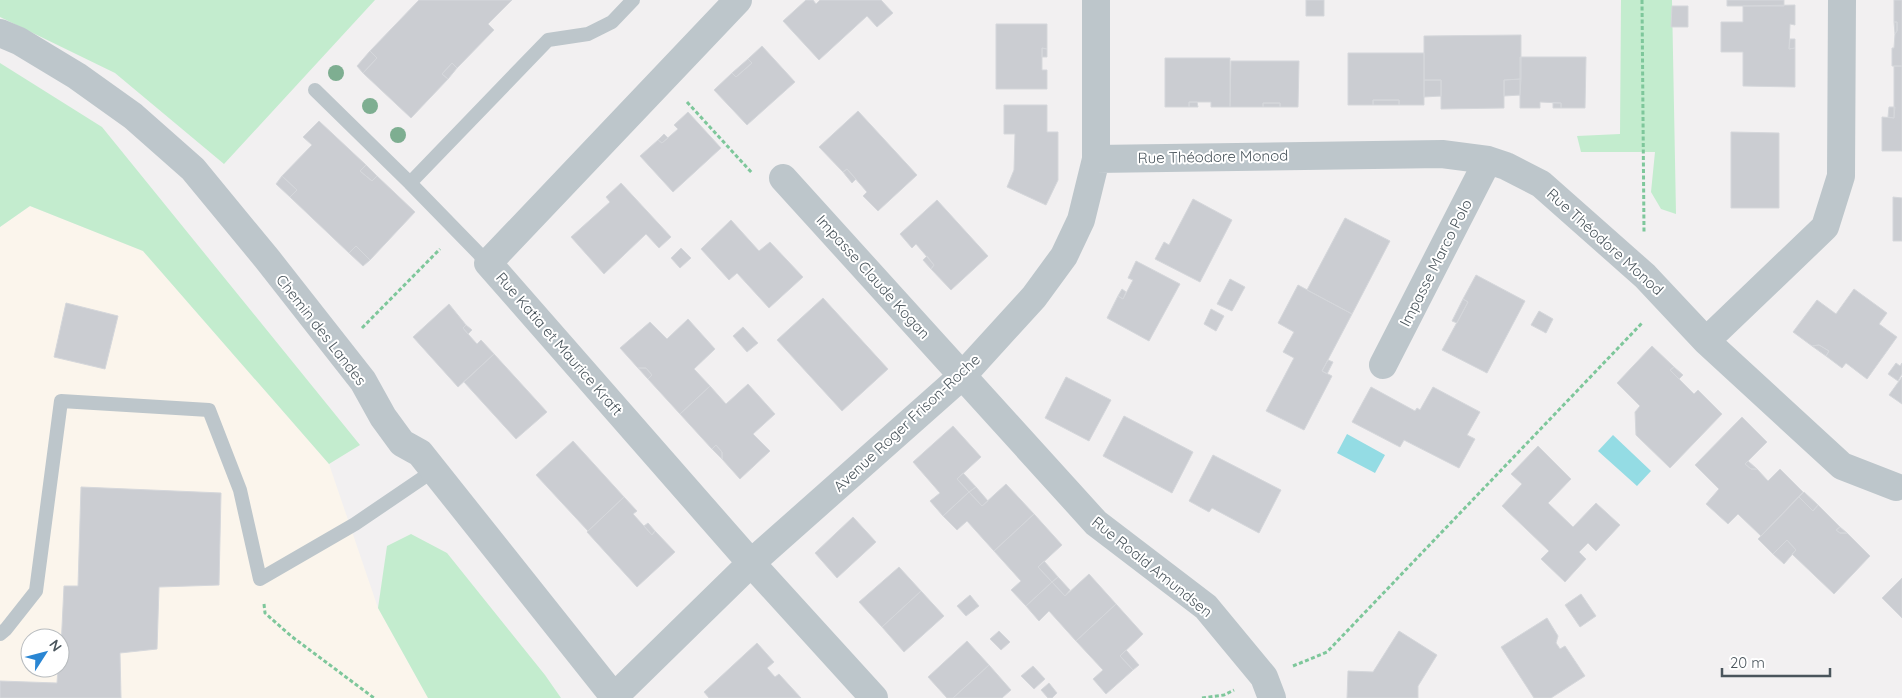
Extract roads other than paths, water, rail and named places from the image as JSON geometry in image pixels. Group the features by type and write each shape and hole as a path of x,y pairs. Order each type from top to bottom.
{"street":[{"name":"Rue Katia et Maurice Kraft","path":"738,0 488,263 751,563"},
{"name":"Avenue Roger Frison-Roche","path":"614,698 751,563 962,376 1034,297 1064,256 1082,220 1096,159 1096,0"},
{"path":"1706,341 1824,227 1840,176 1842,0"},
{"name":"Chemin des Landes","path":"0,33 19,41 77,76 132,116 193,169 268,260 363,381 383,417 402,443 420,453 614,698"},
{"name":"Rue Théodore Monod","path":"1096,159 1442,154 1488,160 1506,166 1541,184 1645,276 1706,341 1842,466 1896,487"},
{"name":"Impasse Marco Polo","path":"1383,365 1488,160"},
{"name":"Impasse Claude Kogan","path":"783,178 962,376"},
{"name":"Rue Roald Amundsen","path":"962,376 1096,522 1206,607 1268,688"},
{"path":"751,563 874,698"}],"lane":[{"path":"410,182 548,40 588,34 612,22 633,0"},
{"path":"315,90 410,182 488,263"},
{"path":"0,634 6,630 36,591 61,402 209,410 240,490 260,579 355,524 433,471"}],"water":[{"path":"1347,434 1385,455 1375,473 1337,453"},
{"path":"1613,435 1651,471 1637,486 1598,451"}]}
